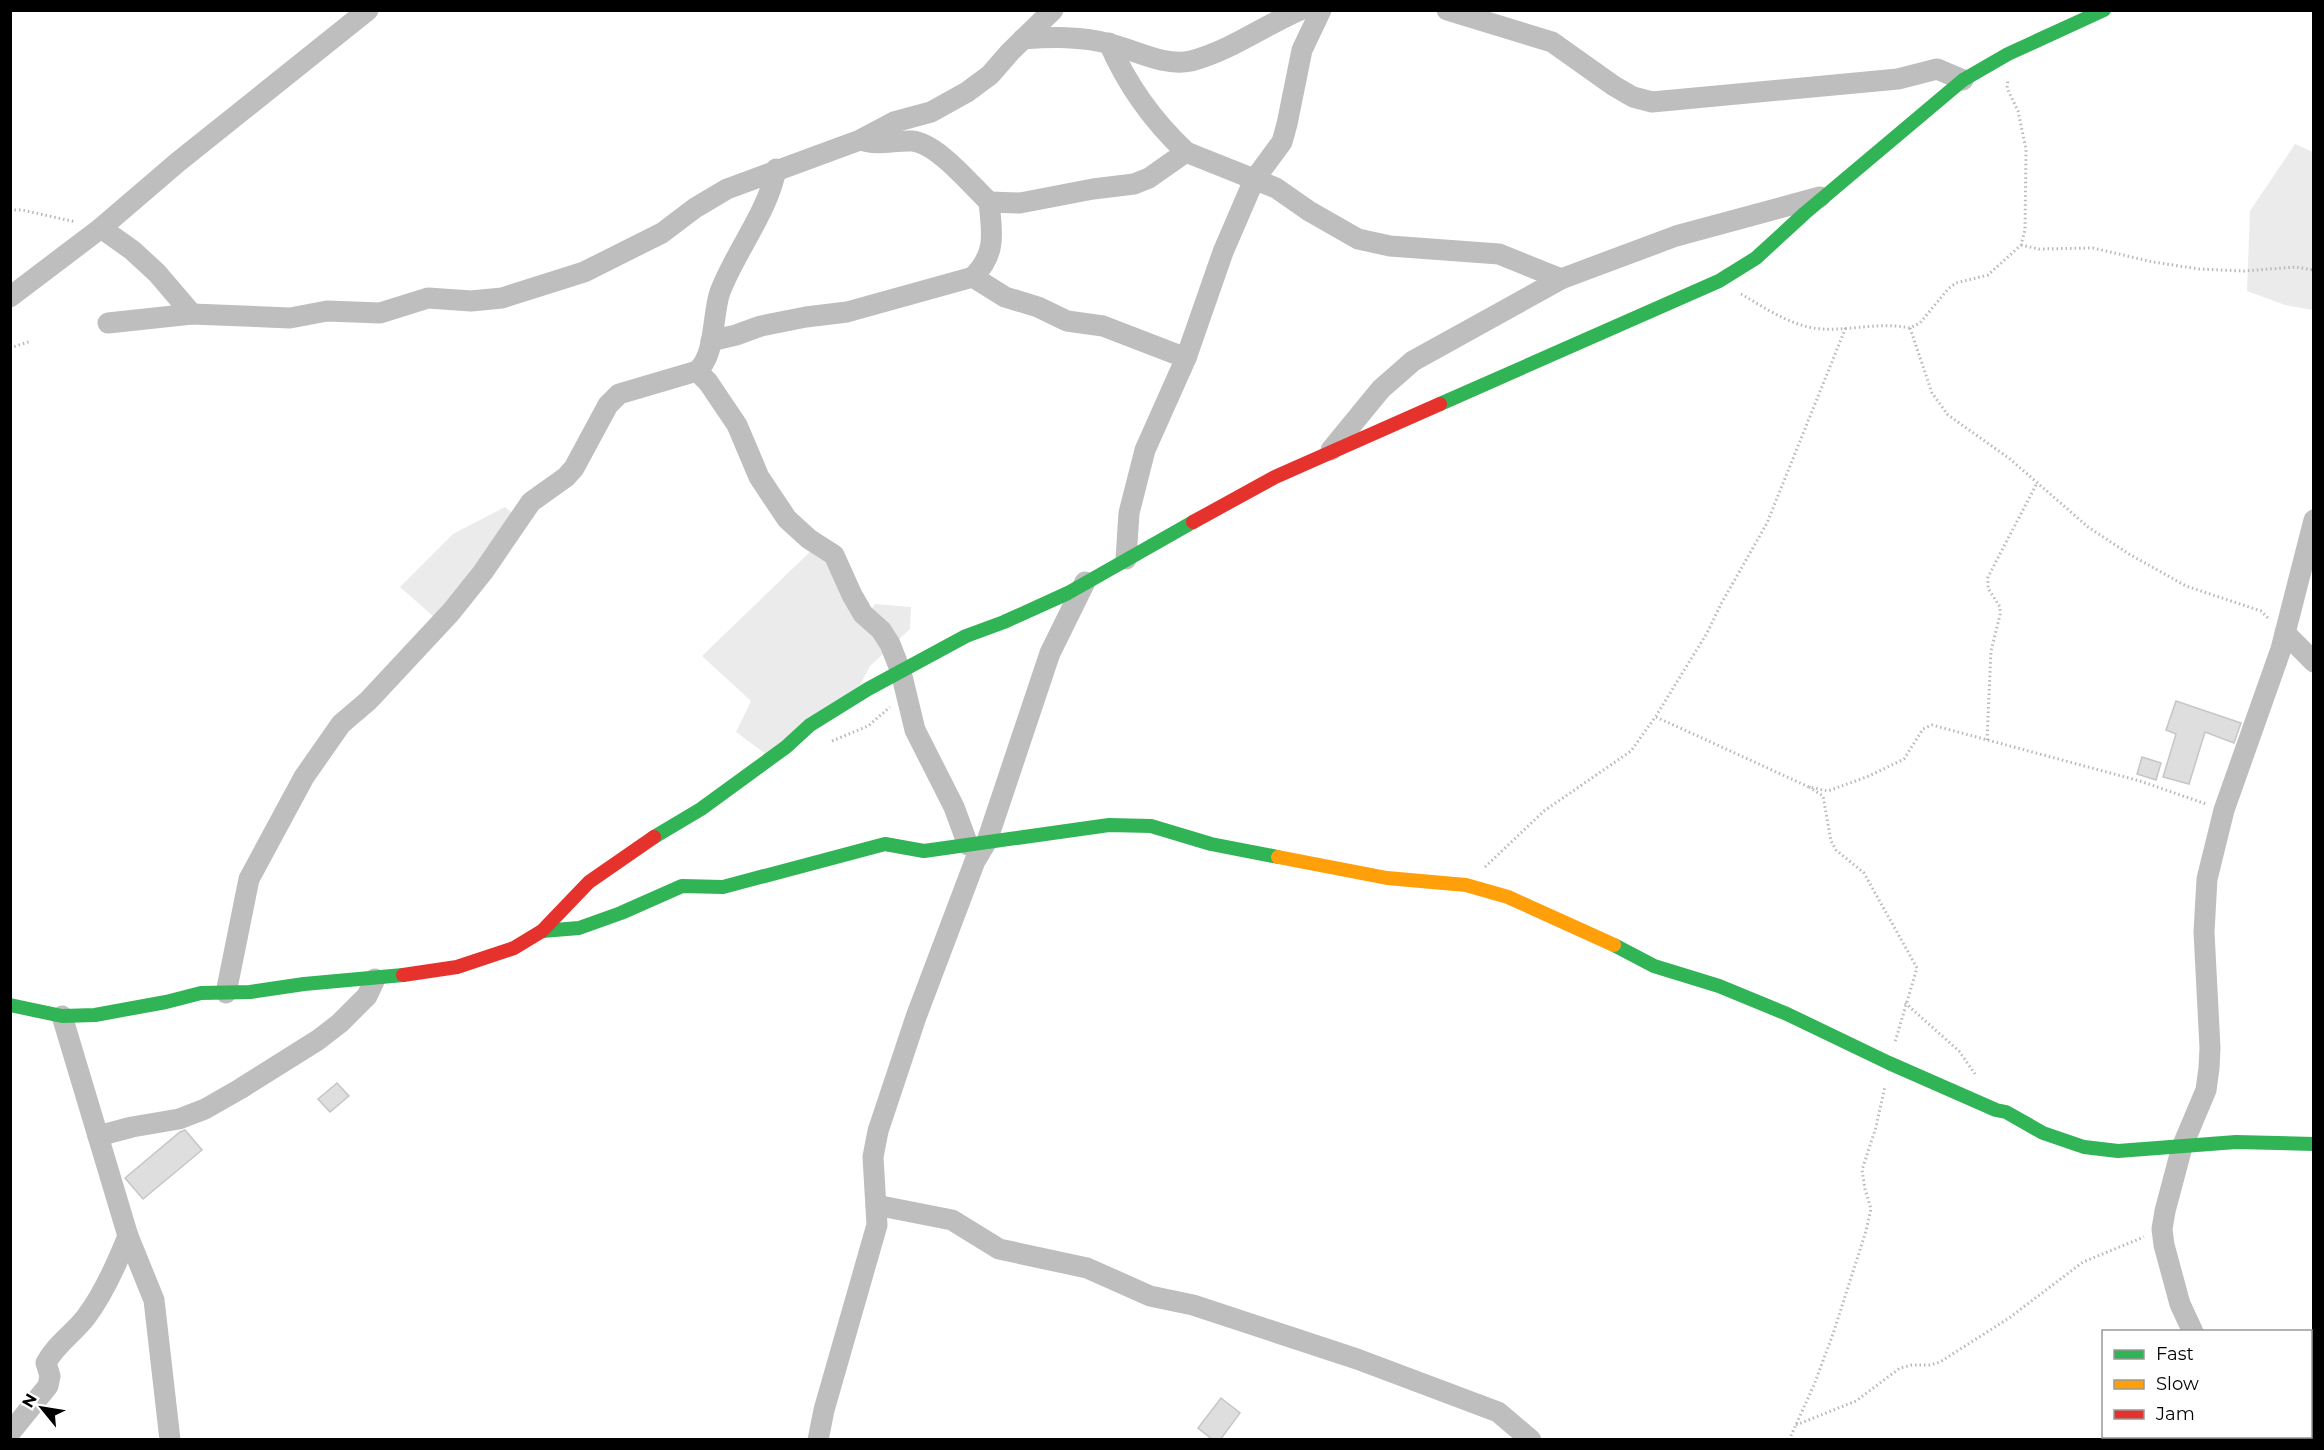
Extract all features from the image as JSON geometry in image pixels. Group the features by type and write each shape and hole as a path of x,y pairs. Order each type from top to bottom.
{"street":[{"path":"10,297 101,228 178,162 368,10"},
{"path":"108,323 192,314 290,318 327,311 380,313 428,298 471,301 502,298 584,272 662,232 695,208 727,189 776,169 860,140 894,122 931,112 967,92 990,75 1053,10"},
{"path":"1125,559 1128,513 1145,450 1186,358 1223,252 1254,180 1282,142 1302,50 1321,10"},
{"path":"1447,10 1552,42 1614,86 1633,97 1652,102 1898,79 1937,69 1963,80"},
{"path":"10,1005 62,1016 95,1015 201,993 226,993 375,979 457,966 514,948 542,931 589,882 651,839 701,809 786,747 810,725 868,689 966,636 1058,598 1275,477 1719,281 1755,258 1824,196 1963,80 2008,54 2104,10"},
{"path":"1023,39 1074,38 1109,43 1176,62 1191,61 1255,35 1294,12 1302,50"},
{"path":"1109,43 1146,108 1166,133 1186,152 1276,188 1309,211 1358,239 1389,246 1499,254 1561,279"},
{"path":"711,341 772,324 847,312 973,277 982,268 989,256 993,240 989,202 938,153 923,144 913,141 878,143 860,140"},
{"path":"989,202 1020,203 1093,189 1134,184 1149,178 1186,152"},
{"path":"226,993 249,879 304,777 341,724 368,701 451,612 483,572 531,502 566,477 574,468 608,405 619,394 697,371 702,367 711,341 719,294 765,202 774,181 776,169"},
{"path":"1329,453 1381,389 1413,362 1561,279 1676,236 1824,196"},
{"path":"101,228 132,250 157,273 192,314"},
{"path":"973,277 1005,297 1067,321 1103,326 1186,358"},
{"path":"697,371 708,382 737,425 759,477 787,519 808,539 834,555 863,614 886,637 901,672 915,730 954,807 978,843"},
{"path":"2192,1330 2180,1304 2162,1229 2182,1147 2206,1090 2209,1068 2204,908 2207,879 2224,810 2285,633 2313,520"},
{"path":"818,1440 824,1410 878,1225 873,1157 878,1131 924,994 975,861 978,843 1050,653 1085,582"},
{"path":"2285,633 2313,662"},
{"path":"542,931 579,928 621,913 682,886 723,887 885,844 924,851 1109,825 1151,826 1211,844 1387,878 1466,885 1508,897 1654,966 1719,986 1786,1014 1889,1063 1996,1110 2006,1112 2043,1133 2084,1147 2118,1151 2236,1142 2313,1144"},
{"path":"98,1136 132,1127 179,1119 205,1109 318,1040 340,1023 367,996 373,988 375,979"},
{"path":"62,1016 128,1236 154,1300 169,1439"},
{"path":"876,1205 952,1220 999,1249 1087,1268 1150,1296 1194,1305 1357,1359 1498,1412 1531,1440"},
{"path":"10,1433 48,1386 50,1376 46,1363 51,1354 87,1316 128,1236"}],"path":[{"path":"1719,281 1797,324 1815,328 1896,325 1910,328 1920,323 1948,289 1956,283 1988,275 2021,245 2025,230 2026,149 2018,111 2007,88 2008,54"},
{"path":"10,210 22,210 101,228"},
{"path":"2021,245 2039,249 2093,248 2153,262 2199,269 2247,271 2296,267 2313,270"},
{"path":"1466,885 1544,812 1631,751 1656,716 1707,633 1767,523 1846,327"},
{"path":"1910,328 1932,393 1948,416 2010,459 2088,526 2130,554 2186,586 2261,611 2285,633"},
{"path":"10,348 31,341"},
{"path":"1987,740 1991,651 2000,615 2000,607 1988,588 1988,577 2037,483"},
{"path":"1656,716 1809,787 1822,796 1831,841 1836,850 1864,873 1917,968 1905,1003 1889,1063 1876,1127 1862,1170 1871,1209 1866,1231 1833,1334 1814,1385 1789,1440"},
{"path":"1809,787 1828,791 1869,776 1904,759 1923,729 1932,726 2140,782 2224,810"},
{"path":"1905,1003 1959,1051 1976,1075"},
{"path":"1796,1425 1856,1401 1900,1368 1940,1362 2008,1318 2083,1262 2162,1229"}],"shaded area":[{"path":"2295,144 2313,152 2313,310 2285,305 2247,291 2250,211"},
{"path":"505,507 519,519 441,623 400,587 453,534"},
{"path":"815,547 830,558 864,620 875,604 911,607 910,629 870,666 860,685 771,758 736,732 751,701 702,656"}],"building":[{"path":"2176,701 2241,723 2234,743 2205,732 2189,784 2163,777 2176,734 2166,730"},
{"path":"2142,757 2161,763 2156,780 2137,774"},
{"path":"337,1083 349,1096 330,1112 318,1099"},
{"path":"185,1130 202,1150 143,1199 125,1178"},
{"path":"1221,1398 1240,1413 1220,1440 1213,1440 1198,1428"}],"traffic: fast":[{"path":"1440,404 1719,281 1756,258 1805,213 1963,80 2008,54 2104,10"},
{"path":"654,837 701,809 786,747 810,725 868,689 966,636 1004,622 1068,593 1193,522"},
{"path":"542,931 579,928 621,913 682,886 723,887 885,844 924,851 1109,825 1151,826 1211,844 1278,857"},
{"path":"1614,945 1654,966 1719,986 1787,1014 1889,1063 1996,1110 2006,1112 2043,1133 2084,1147 2118,1151 2236,1142 2314,1144"},
{"path":"10,1005 62,1016 95,1015 201,993 250,992 304,984 403,975"}],"traffic: slow":[{"path":"1278,857 1387,878 1466,885 1508,897 1614,945"}],"traffic: jam":[{"path":"1193,522 1275,477 1440,404"},
{"path":"403,975 457,967 514,948 542,931 589,882 654,837"}]}
